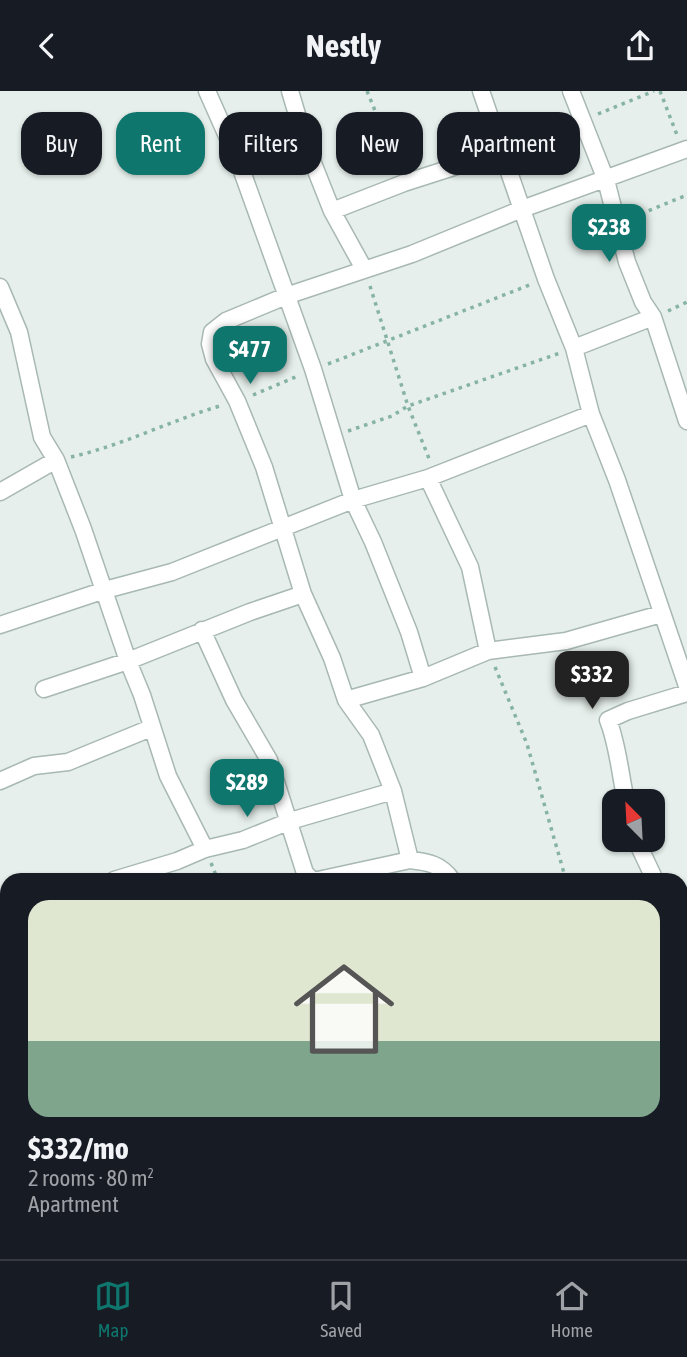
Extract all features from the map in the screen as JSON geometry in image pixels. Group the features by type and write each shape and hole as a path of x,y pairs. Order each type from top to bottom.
{"street":[{"path":"207,91 239,163 313,369 353,500 409,632 422,678"},
{"path":"290,91 307,148 332,211 364,269"},
{"path":"481,91 488,112"},
{"path":"572,91 606,180 630,269 643,302 653,317 687,421"},
{"path":"410,860 393,791 371,735 346,700 332,658 303,594 264,467 237,401 214,359 210,344 212,332 226,321 286,296 454,239 522,209 686,154"},
{"path":"332,211 437,172"},
{"path":"509,175 546,279 574,348 591,414 617,480 687,686"},
{"path":"0,287 19,332 43,437 56,460 105,590 167,776 205,849"},
{"path":"574,348 653,317"},
{"path":"0,625 105,590 172,572 353,500 428,478 591,414"},
{"path":"0,492 56,460"},
{"path":"428,478 470,567 488,651"},
{"path":"44,689 128,661 202,630 303,594"},
{"path":"346,700 422,678 488,651 566,641 661,614"},
{"path":"202,630 234,700 269,761 305,873"},
{"path":"623,789 617,762 617,747 608,720 687,693"},
{"path":"0,781 34,766 68,762 151,728"},
{"path":"137,873 205,849 243,840 290,821 393,791"},
{"path":"642,852 652,873"},
{"path":"350,873 410,860 430,862 440,866 446,873"}],"path":[{"path":"367,91 404,183"},
{"path":"660,91 686,154"},
{"path":"618,223 687,195"},
{"path":"364,269 408,406 433,471 428,478"},
{"path":"56,460 104,449 190,415 237,401 546,279"},
{"path":"333,437 392,416 408,406 574,348"},
{"path":"488,651 527,744 564,873"}]}
